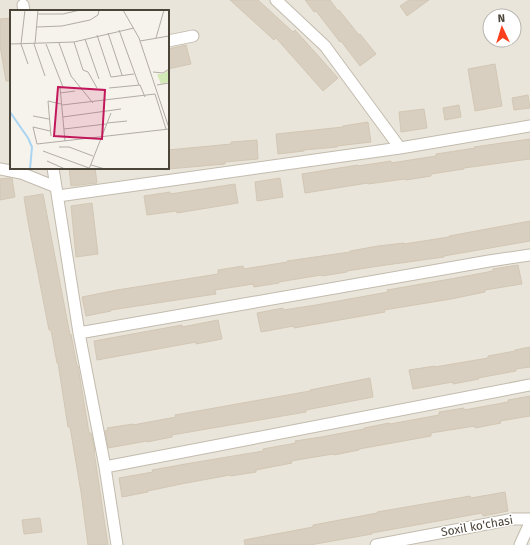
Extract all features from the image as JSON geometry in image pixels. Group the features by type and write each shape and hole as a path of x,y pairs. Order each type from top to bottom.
{"street":[{"path":"276,0 325,46 400,148"},
{"path":"169,41 193,36"},
{"path":"0,169 21,173 57,192 400,148 530,126"},
{"path":"53,169 79,333 105,467 117,545"},
{"path":"79,333 530,255"},
{"path":"105,467 530,385"},
{"name":"Soxil ko'chasi","path":"376,545 512,519 530,519"},
{"path":"520,545 530,523"}],"shaded area":[{"path":"0,0 530,0 530,545 0,545"}],"building":[{"path":"230,0 258,0 293,32 295,30 338,78 323,91 276,38 274,40"},
{"path":"305,0 330,0 376,54 360,66 316,11 314,12"},
{"path":"409,0 429,0 407,16 400,6"},
{"path":"10,18 10,81 6,81 0,46 0,19"},
{"path":"186,45 191,64 169,69 169,49"},
{"path":"495,64 502,106 475,111 468,69"},
{"path":"528,95 530,108 514,110 512,98"},
{"path":"459,105 461,117 445,120 443,108"},
{"path":"424,109 427,128 401,132 399,112"},
{"path":"368,122 371,142 278,154 276,134 343,127"},
{"path":"530,139 530,159 464,168 406,180 368,183 305,193 302,174 358,165 391,161 391,163 436,156 436,154 475,148 474,147"},
{"path":"257,140 258,159 225,162 225,164 169,169 169,150 231,144 231,142"},
{"path":"69,169 95,169 97,183 71,186"},
{"path":"12,178 15,197 0,200 0,179"},
{"path":"280,178 283,197 257,201 255,182"},
{"path":"235,184 238,203 177,213 176,211 147,215 144,196 170,192 170,194"},
{"path":"43,194 70,335 71,334 78,366 89,433 91,433 95,450 108,545 88,545 70,427 68,427 58,363 51,330 49,330 28,222 24,197"},
{"path":"92,203 98,254 76,257 71,206"},
{"path":"530,221 530,241 444,257 321,275 254,287 253,284 215,290 216,294 111,310 86,316 82,297 218,274 218,270 243,266 244,269 378,246 404,244 449,237"},
{"path":"518,265 522,284 485,290 485,292 451,299 384,310 385,312 294,328 294,326 261,332 257,313 283,308 283,310 316,305 388,292 387,290 493,271 493,269"},
{"path":"218,320 222,339 196,344 196,342 97,360 94,341"},
{"path":"530,347 530,367 453,384 453,382 413,389 409,370 488,358 488,356"},
{"path":"370,378 373,397 306,410 306,412 172,435 172,437 108,448 105,431 108,430 107,428 176,417 175,415 310,391"},
{"path":"530,396 530,416 500,421 501,423 475,428 475,426 431,433 431,436 334,455 291,461 292,463 256,470 256,472 181,484 122,497 119,478 153,472 152,470 263,451 263,449 296,443 295,441 439,415 439,412 464,408 464,410 508,402 508,400"},
{"path":"505,492 508,511 483,516 482,513 310,545 245,545 244,540 313,527 313,525 377,512 470,496 471,498"},
{"path":"40,518 42,532 24,534 22,520"}]}
